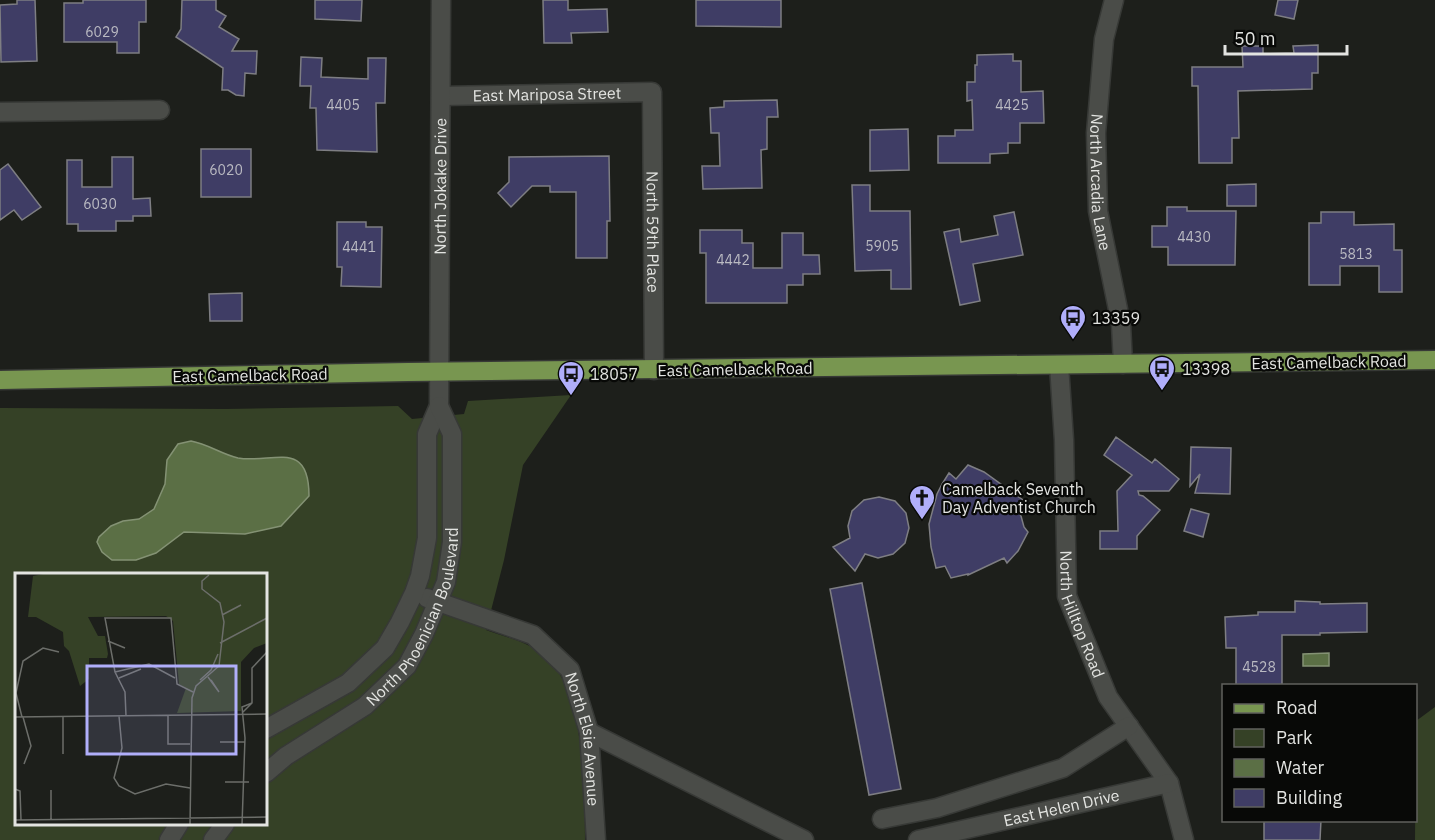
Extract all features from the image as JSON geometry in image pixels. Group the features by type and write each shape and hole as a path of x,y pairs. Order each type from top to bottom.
{"main road":[{"name":"East Camelback Road","path":"0,380 439,372 1435,360"}],"street":[{"name":"North Jokake Drive","path":"439,372 441,0"},
{"name":"North Arcadia Lane","path":"1114,0 1104,39 1096,142 1098,211 1121,324 1123,364"},
{"name":"East Mariposa Street","path":"442,96 652,93"},
{"name":"North 59th Place","path":"652,93 654,370"},
{"path":"0,112 160,110"},
{"name":"North Hilltop Road","path":"1059,365 1064,440 1067,596 1108,697 1169,783 1184,840"},
{"name":"North Phoenician Boulevard","path":"267,730 348,683 385,648 414,593 420,576 427,538 427,434 439,406 439,372"},
{"name":"North Phoenician Boulevard","path":"267,772 286,756 365,706 407,666 424,634 447,582 452,542 452,434 439,406"},
{"name":"North Elsie Avenue","path":"414,593 533,635 570,670 589,732 596,840"},
{"path":"882,819 937,808 1063,768 1129,726"},
{"path":"267,732 286,756"},
{"path":"589,732 804,840"},
{"name":"East Helen Drive","path":"918,840 1169,783"},
{"path":"169,840 178,825"},
{"path":"213,840 224,825"}],"green space":[{"path":"571,395 523,465 504,560 486,630 517,640 539,651 558,672 568,692 580,742 585,840 0,840 0,408 226,409 398,406 412,419 464,414 468,401"},
{"path":"1435,707 1435,840 1415,840 1417,720"}],"water":[{"path":"191,441 238,458 286,457 296,460 303,466 309,496 281,526 245,534 184,532 156,553 136,560 112,560 102,552 97,542 99,537 111,526 123,521 139,519 154,509 165,484 167,460 178,444"},
{"path":"1329,653 1329,666 1303,666 1303,654"}],"building":[{"path":"17,0 35,0 37,61 1,62 0,5 17,4"},
{"path":"83,0 146,0 146,22 139,22 139,53 117,53 117,42 64,42 64,3 83,3"},
{"path":"182,0 216,0 216,10 226,16 219,27 239,39 232,51 257,51 256,74 245,73 244,96 222,90 223,68 176,37 181,29"},
{"path":"315,0 362,0 361,21 315,19"},
{"path":"543,0 568,0 568,10 607,9 608,32 571,33 572,43 544,43"},
{"path":"696,0 781,0 781,27 696,26"},
{"path":"1278,0 1298,0 1294,19 1275,15"},
{"path":"1318,45 1318,73 1312,73 1312,89 1238,91 1239,138 1232,138 1232,163 1199,163 1198,86 1192,86 1192,67 1243,67 1242,46 1263,46 1263,54 1294,53 1293,46"},
{"path":"1013,54 1013,61 1021,61 1021,92 1043,91 1044,123 1020,123 1020,143 1008,143 1008,153 990,154 990,163 938,163 938,136 955,136 955,130 973,130 972,100 967,101 967,82 975,82 977,55"},
{"path":"301,57 322,58 321,77 368,79 368,58 386,58 385,103 376,103 377,152 317,150 316,108 310,108 311,86 300,86"},
{"path":"777,100 778,117 767,117 767,149 761,150 762,188 703,189 702,166 720,166 719,133 711,133 710,108 724,107 724,101"},
{"path":"908,129 909,170 870,171 870,130"},
{"path":"201,149 251,149 251,197 201,197"},
{"path":"609,156 610,221 607,221 607,258 576,258 576,192 550,192 550,186 532,186 511,207 498,193 509,182 509,157"},
{"path":"112,157 133,157 133,199 150,198 151,216 133,216 133,221 116,221 116,231 78,231 78,224 67,224 67,160 82,160 82,187 112,187"},
{"path":"8,164 41,207 22,220 14,210 0,220 0,170"},
{"path":"1256,184 1256,206 1227,206 1227,185"},
{"path":"852,185 870,185 870,211 910,211 911,289 891,289 891,270 855,271"},
{"path":"1167,207 1187,207 1187,211 1236,211 1235,265 1168,265 1168,247 1152,247 1152,226 1167,226"},
{"path":"1014,212 1023,255 973,264 980,301 960,305 944,232 959,229 961,242 998,235 994,216"},
{"path":"1321,212 1354,212 1354,225 1394,224 1394,250 1402,250 1402,292 1379,292 1379,266 1340,266 1340,285 1309,285 1309,223 1321,223"},
{"path":"337,222 366,222 366,227 382,227 381,287 341,286 342,267 337,267"},
{"path":"700,230 742,230 742,243 753,243 753,268 782,268 782,233 803,233 803,255 819,255 820,274 803,274 803,285 787,285 787,303 706,303 706,253 700,253"},
{"path":"242,293 242,321 210,321 209,294"},
{"path":"1116,437 1152,463 1155,459 1179,479 1169,491 1138,491 1139,495 1160,510 1137,536 1137,549 1100,549 1100,531 1118,531 1117,491 1132,475 1104,455"},
{"path":"1191,447 1231,448 1230,494 1195,493 1200,474 1190,486"},
{"path":"968,465 984,472 1023,500 1015,506 1028,532 1018,551 1007,563 1004,558 968,575 951,578 945,566 936,568 929,524 937,494 949,473 956,479"},
{"path":"879,497 895,501 906,513 909,528 905,543 893,554 878,558 865,554 855,571 833,547 850,538 848,526 852,511 864,500"},
{"path":"1191,509 1209,514 1203,537 1184,531"},
{"path":"862,583 901,789 869,795 830,589"},
{"path":"1295,601 1320,602 1320,604 1367,603 1367,632 1282,635 1282,684 1236,684 1236,648 1226,648 1225,617 1258,615 1258,612 1295,612"},
{"path":"1264,822 1321,822 1320,840 1264,840"}],"place":[{"name":"13359","path":"1073,341"},
{"name":"13398","path":"1162,392"},
{"name":"18057","path":"571,397"},
{"name":"Camelback Seventh Day Adventist Church","path":"922,521"}]}
